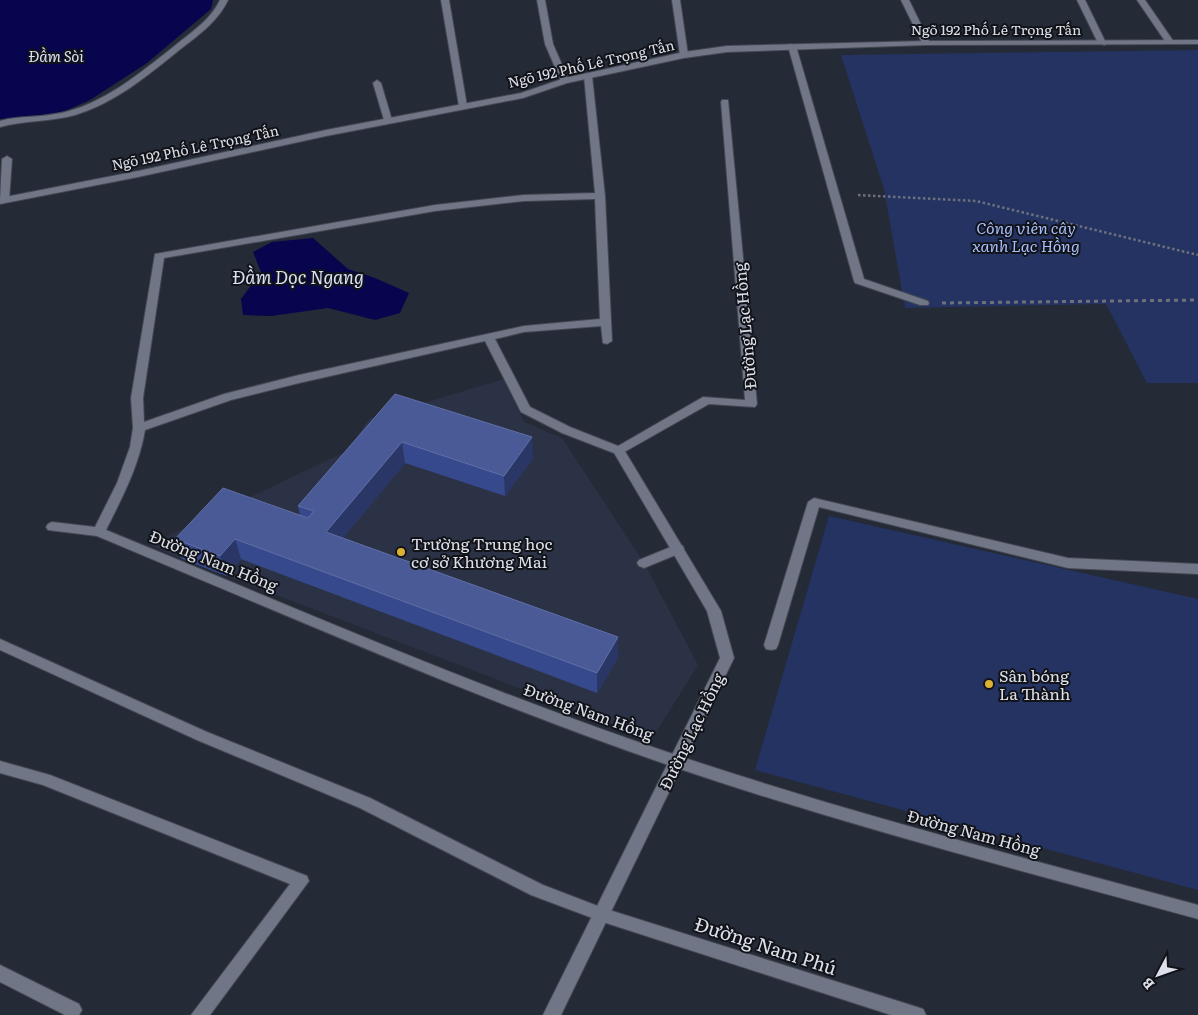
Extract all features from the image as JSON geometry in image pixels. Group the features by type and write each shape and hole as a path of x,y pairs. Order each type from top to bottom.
{"street":[{"path":"0,124 9,121 56,118 75,113 103,101 150,70 198,32 216,14 224,0"},
{"path":"445,0 463,106"},
{"path":"541,0 549,44 564,81"},
{"path":"676,0 684,55"},
{"path":"905,0 926,43"},
{"path":"1081,0 1102,43"},
{"path":"1141,0 1170,42"},
{"name":"Ngõ 192 Phố Lê Trọng Tấn","path":"2,201 388,120 523,94 564,81 684,55 727,49 926,43 1198,42"},
{"path":"792,46 859,281 924,303"},
{"path":"588,76 600,196 607,342"},
{"path":"377,83 388,120"},
{"name":"Đường Lạc Hồng","path":"552,1015 603,915 675,761 727,658 714,611 619,451 707,400 751,404 725,102"},
{"path":"2,201 8,159"},
{"path":"99,532 126,476 136,447 139,428 137,398 159,256 435,208 524,198 600,196"},
{"path":"139,428 228,397 290,381 524,329 606,322"},
{"path":"489,337 525,409 566,430 619,451"},
{"path":"771,644 814,502 1068,562 1198,569"},
{"name":"Đường Nam Hồng","path":"52,527 99,532 551,717 675,761 809,806 1198,912"},
{"path":"644,563 678,549"},
{"name":"Đường Nam Phú","path":"0,644 202,736 365,803 537,890 603,915 916,1015"},
{"path":"0,766 44,779 301,881 200,1015"},
{"path":"0,973 74,1010"}],"path":[{"path":"835,194 976,201 1198,255"},
{"path":"924,303 1198,300"}],"shaded area":[{"name":"Trường Trung học cơ sở Khương Mai","path":"504,379 524,422 562,438 644,563 698,665 652,739 149,545 347,451 369,419"}],"green space":[{"name":"Công viên cây xanh Lạc Hồng","path":"1198,50 1198,383 1147,383 1106,304 905,308 884,189 841,55"},
{"name":"Sân bóng La Thành","path":"829,516 1198,599 1198,890 755,770"}],"water":[{"name":"Đầm Sòi","path":"0,0 213,0 211,9 147,63 90,100 65,111 49,115 0,119"},
{"name":"Đầm Dọc Ngang","path":"313,238 348,269 375,278 409,293 400,313 375,320 328,308 271,316 243,315 241,299 261,272 253,252 272,242"}],"building":[{"path":"395,394 532,437 504,476 402,442 326,532 618,637 597,673 235,539 220,556 175,539 223,488 308,518 314,511 298,506"}],"place":[{"name":"Trường Trung học cơ sở Khương Mai","path":"401,552"},
{"name":"Sân bóng La Thành","path":"989,684"}]}
